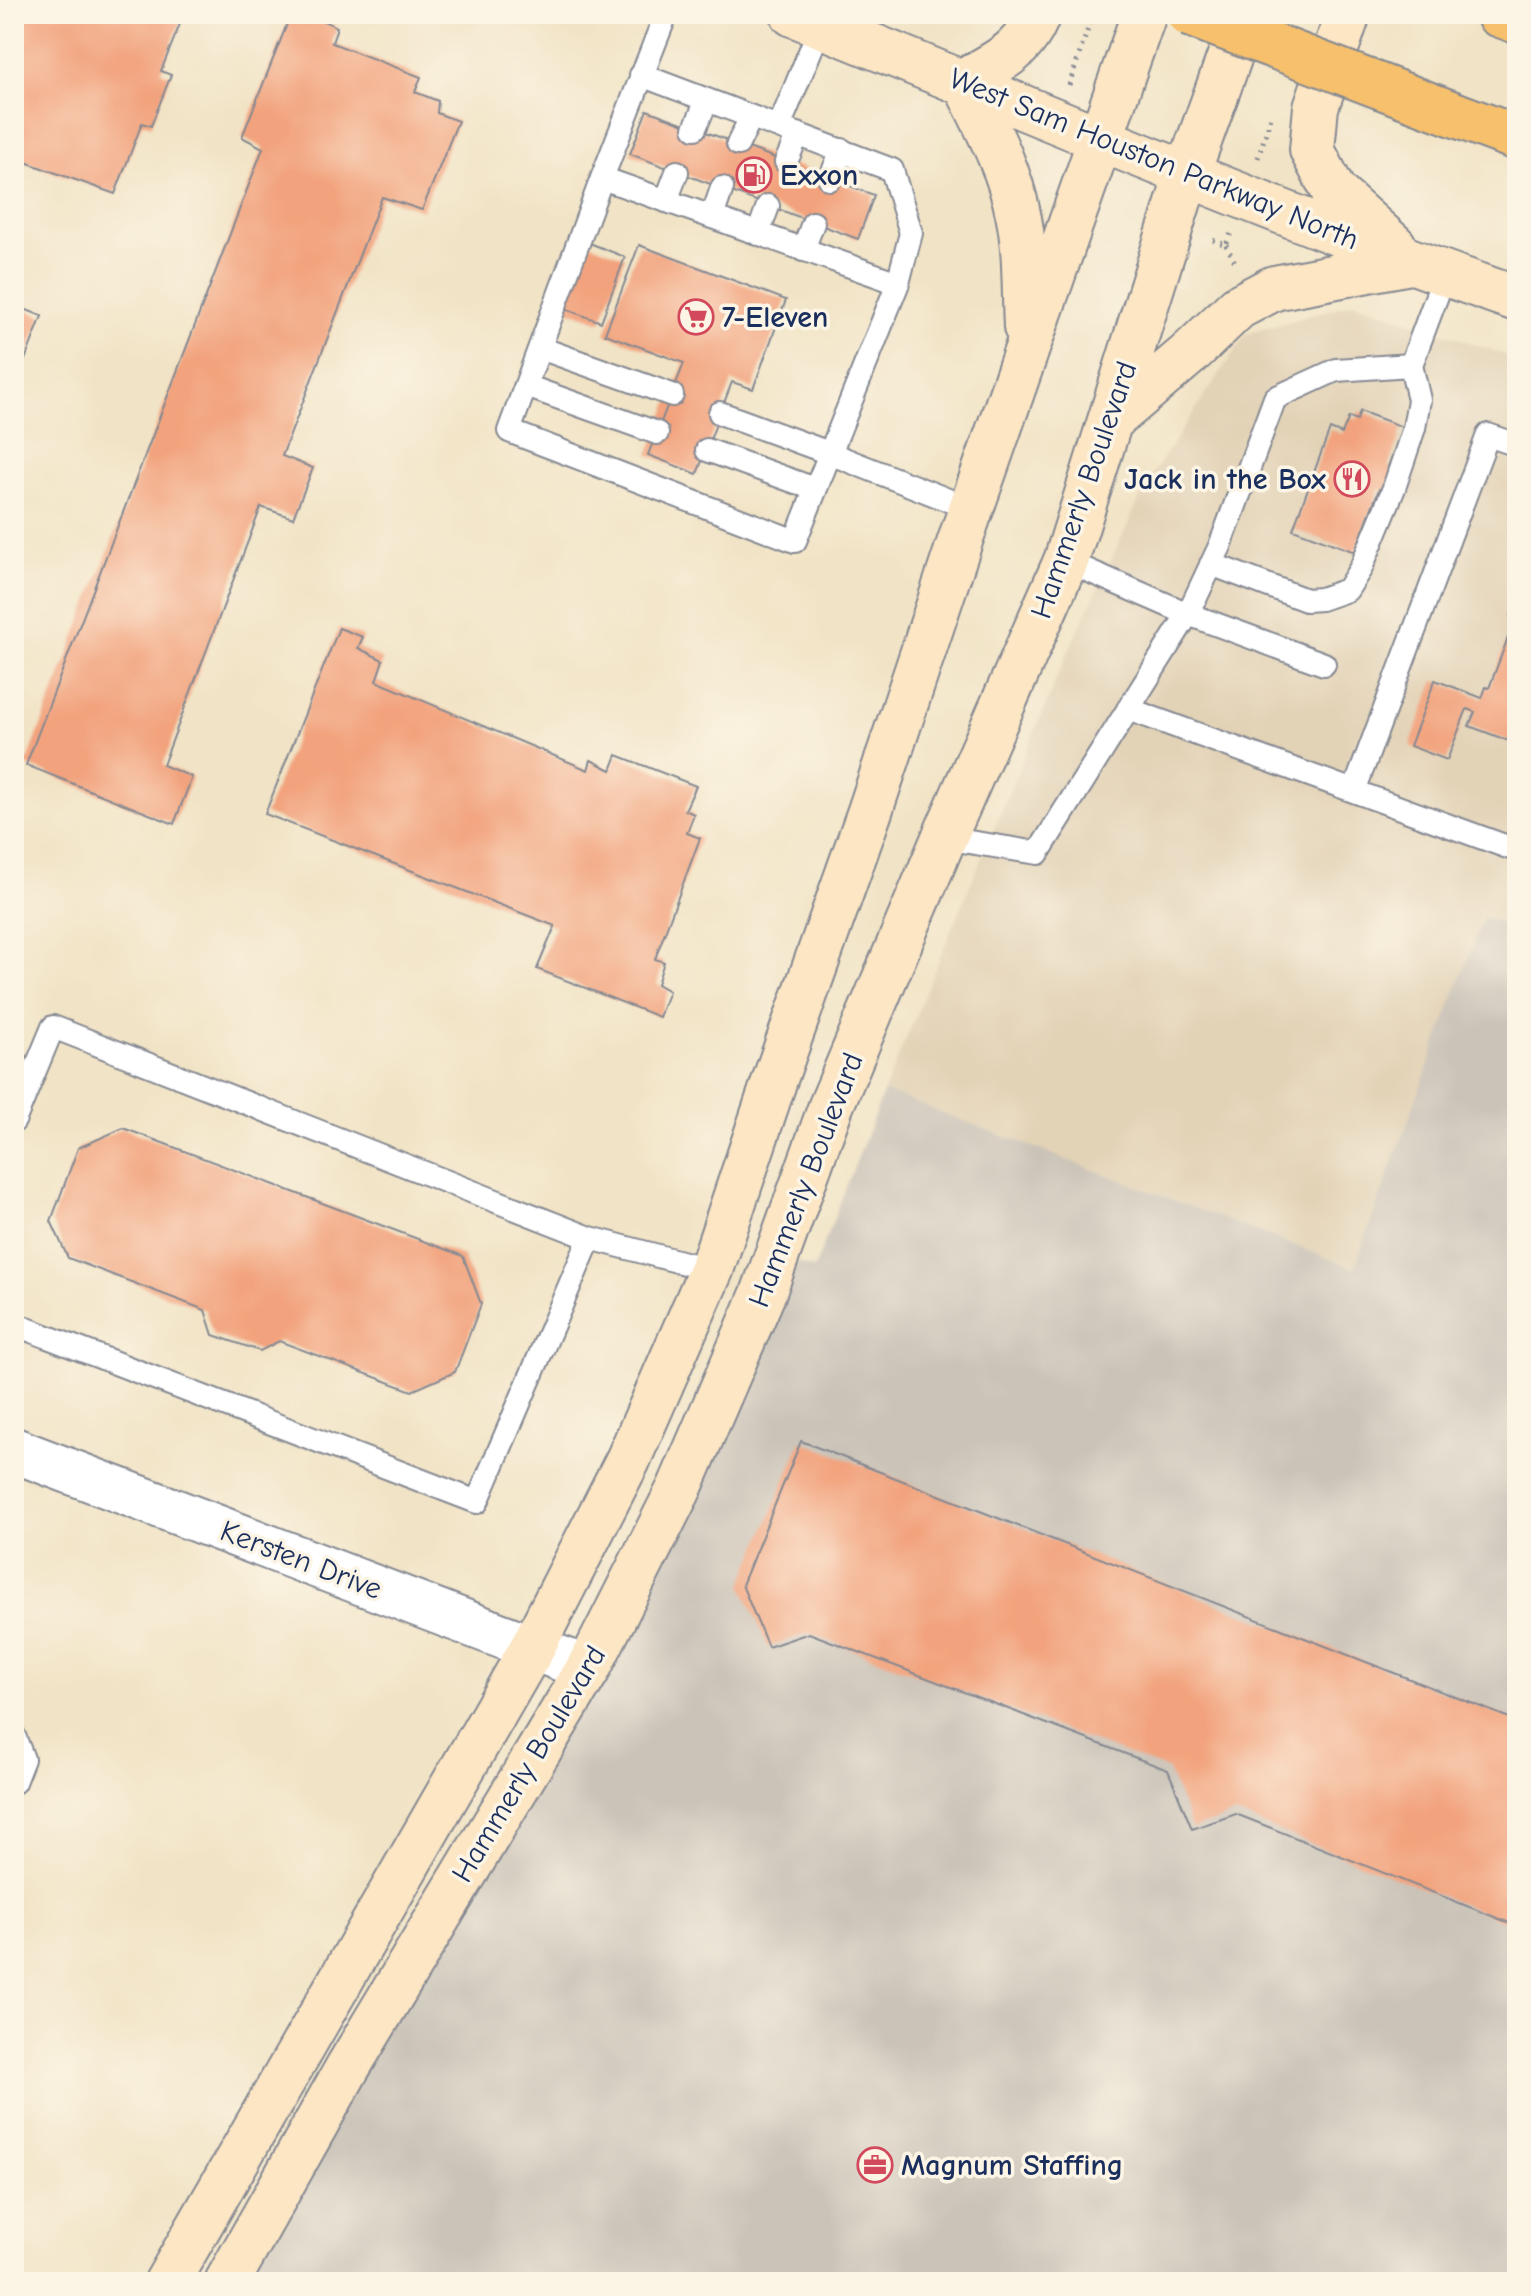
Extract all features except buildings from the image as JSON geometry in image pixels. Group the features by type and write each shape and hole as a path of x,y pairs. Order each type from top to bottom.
{"highway":[{"path":"1189,14 1517,138"},
{"path":"1498,14 1517,21"}],"main road":[{"path":"1028,345 1019,217 1006,169 964,81 1011,55 1034,25 1038,14"},
{"name":"Hammerly Boulevard","path":"167,2282 532,1648 628,1460 711,1270 1144,14"},
{"name":"Hammerly Boulevard","path":"227,2282 348,2067 588,1669 679,1489 763,1294 831,1106 1066,561 1187,175 1245,14"},
{"path":"1348,14 1316,107 1312,150 1334,192 1428,268"},
{"name":"West Sam Houston Parkway North","path":"807,20 964,81 1187,175 1517,299"},
{"path":"1110,421 1190,353 1238,307 1274,288 1428,268"}],"street":[{"name":"Kersten Drive","path":"14,1450 588,1669"}],"lane":[{"path":"641,75 892,170 911,233 898,283 795,541 509,431 602,178 641,75 666,14"},
{"path":"786,162 788,130 807,20"},
{"path":"695,128 707,100"},
{"path":"738,144 751,117"},
{"path":"830,179 842,150"},
{"path":"666,201 677,172"},
{"path":"602,178 898,283"},
{"path":"712,217 722,188"},
{"path":"758,234 768,206"},
{"path":"803,250 813,223"},
{"path":"1211,564 1306,600 1321,599 1347,590 1366,555 1394,488 1414,428 1419,400 1411,365 1428,268"},
{"path":"540,348 672,395"},
{"path":"944,838 1038,853 1188,614 1211,564 1275,398 1336,370 1411,365"},
{"path":"526,386 657,433"},
{"path":"720,413 971,509"},
{"path":"1354,791 1488,435 1517,445"},
{"path":"707,450 815,489"},
{"path":"1066,561 1188,614 1324,664"},
{"path":"1128,709 1513,849 1517,845"},
{"path":"14,1121 53,1027 590,1238 711,1270"},
{"path":"14,1324 477,1502 590,1238"},
{"path":"14,1736 23,1759 14,1782"}],"path":[{"path":"1068,86 1093,14"},
{"path":"1213,240 1226,245 1231,233"}],"shaded area":[{"path":"1355,302 1517,359 1517,928 1483,918 1354,1268 884,1091 1064,661 1148,481 1246,334"},
{"path":"1483,917 1517,928 1517,2282 227,2282 499,1815 777,1254 814,1269 884,1091 1354,1268"}],"place":[{"name":"Exxon","path":"754,175"},
{"name":"7-Eleven","path":"696,317"},
{"name":"Jack in the Box","path":"1352,479"},
{"name":"Magnum Staffing","path":"875,2165"}]}
